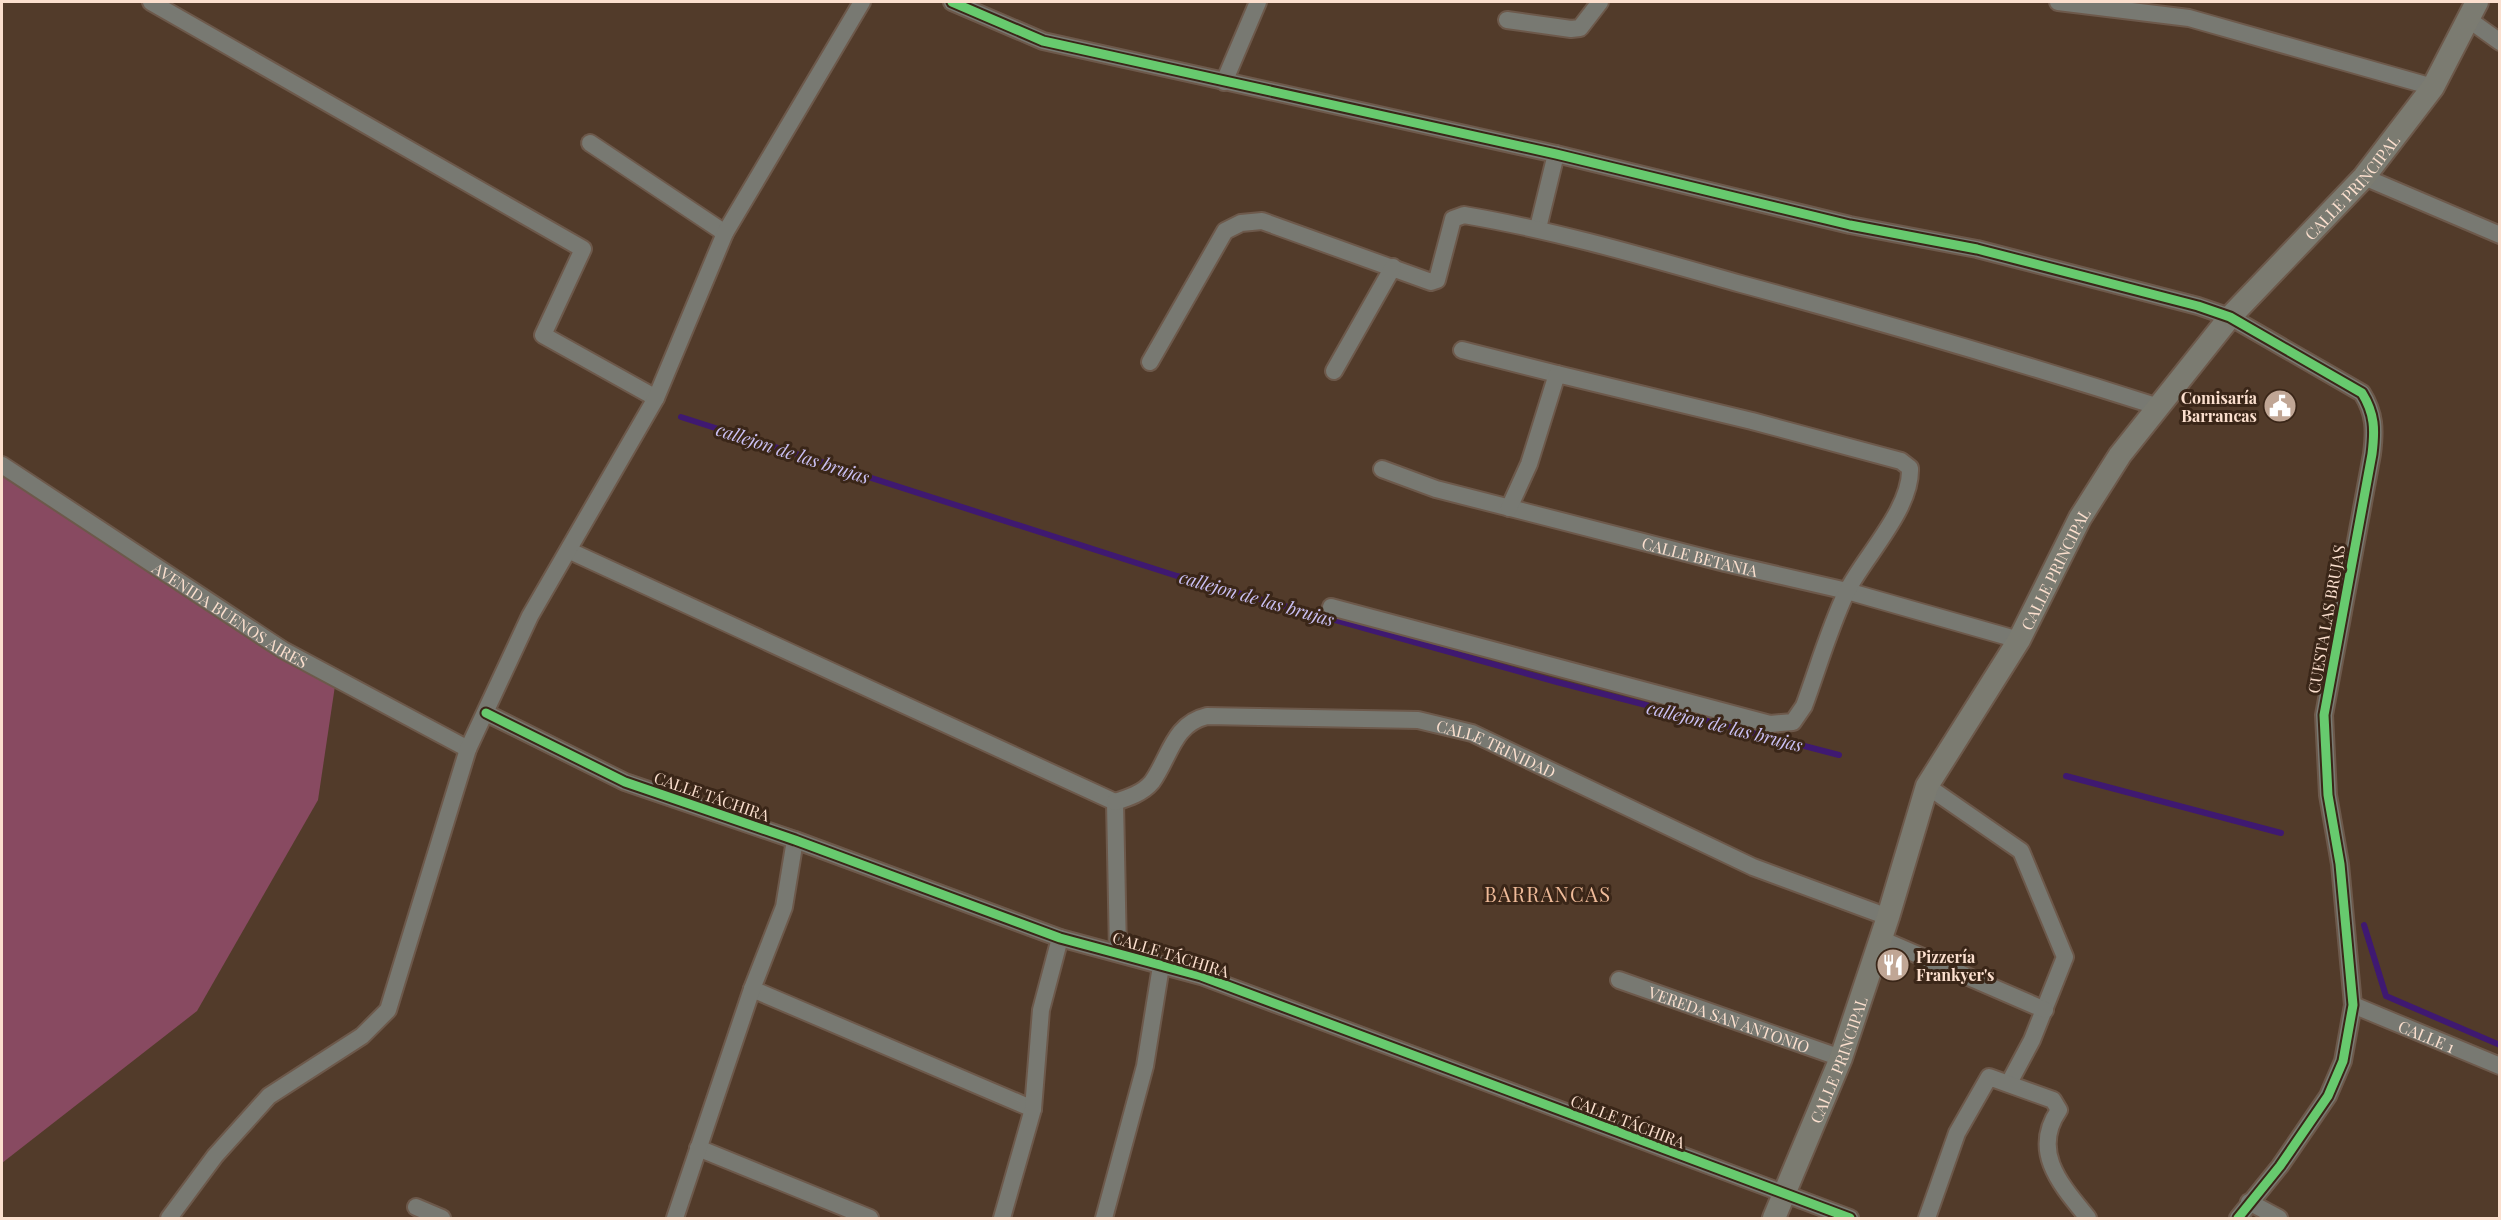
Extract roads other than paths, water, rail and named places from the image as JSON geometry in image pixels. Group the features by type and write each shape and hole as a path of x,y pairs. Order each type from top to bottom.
{"street":[{"path":"151,2 583,249 543,335 656,398"},
{"path":"171,1218 215,1156 269,1096 362,1036 388,1010 468,749 530,616 570,551 656,398 725,233 862,2"},
{"name":"CUESTA LAS BRUJAS","path":"952,2 1043,41 1556,154 1851,225 1977,249 2199,306 2230,317 2362,393 2371,407 2375,426 2324,714 2328,795 2340,864 2353,1005 2343,1061 2328,1096 2280,1166 2238,1218"},
{"path":"1224,82 1258,2"},
{"path":"1507,20 1571,29 1580,28 1600,2"},
{"path":"2058,2 2189,18 2433,87"},
{"path":"2472,10 2499,42"},
{"name":"CALLE PRINCIPAL","path":"1774,1218 1841,1058 1888,917 1927,786 2019,640 2080,519 2120,455 2230,317 2364,177 2433,87 2472,10"},
{"path":"590,143 725,233"},
{"path":"1538,228 1556,154"},
{"path":"2364,177 2499,235"},
{"path":"1150,362 1225,231 1241,223 1262,221 1435,282 1453,219 1458,215 1538,228 1966,346 2159,407"},
{"path":"1334,371 1393,267"},
{"path":"1331,607 1770,724 1792,722 1804,706 1847,591 1879,544 1911,483 1910,468 1901,461 1752,421 1462,350"},
{"path":"1509,508 1528,464 1557,374"},
{"name":"AVENIDA BUENOS AIRES","path":"2,465 283,650 468,749"},
{"name":"CALLE BETANIA","path":"1382,469 1436,489 1725,563 1847,591 2019,640"},
{"path":"570,551 1115,802 1118,953"},
{"name":"CALLE TÁCHIRA","path":"486,713 625,782 795,840 1060,938 1201,976 1785,1196 1850,1218"},
{"name":"CALLE TRINIDAD","path":"1115,802 1135,795 1151,783 1182,729 1192,719 1207,716 1418,720 1472,733 1753,867 1888,917"},
{"path":"1927,786 2021,851 2066,957 2045,1010 2009,1083"},
{"path":"675,1218 752,989 784,907 795,840"},
{"path":"1002,1218 1033,1109 1041,1010 1060,938"},
{"path":"1881,939 2045,1010"},
{"path":"1104,1218 1145,1066 1161,966"},
{"name":"VEREDA SAN ANTONIO","path":"1619,980 1841,1058"},
{"path":"752,989 1033,1109"},
{"name":"CALLE 1","path":"2353,1005 2499,1066"},
{"path":"1927,1218 1957,1133 1989,1077 2053,1100 2059,1110 2049,1124 2050,1165 2067,1193 2088,1218"},
{"path":"698,1148 870,1218"},
{"path":"2249,1202 2279,1218"},
{"path":"416,1207 442,1218"}],"waterway":[{"name":"callejon de las brujas","path":"681,417 1177,576 1557,682 1839,755"},
{"name":"callejon de las brujas","path":"2066,776 2281,833"},
{"name":"callejon de las brujas","path":"2364,925 2386,996 2500,1045"}],"place":[{"name":"Comisaría Barrancas","path":"2280,406"},
{"name":"Pizzería Frankyer's","path":"1893,965"}],"district":[{"name":"BARRANCAS","path":"1548,893"}]}
